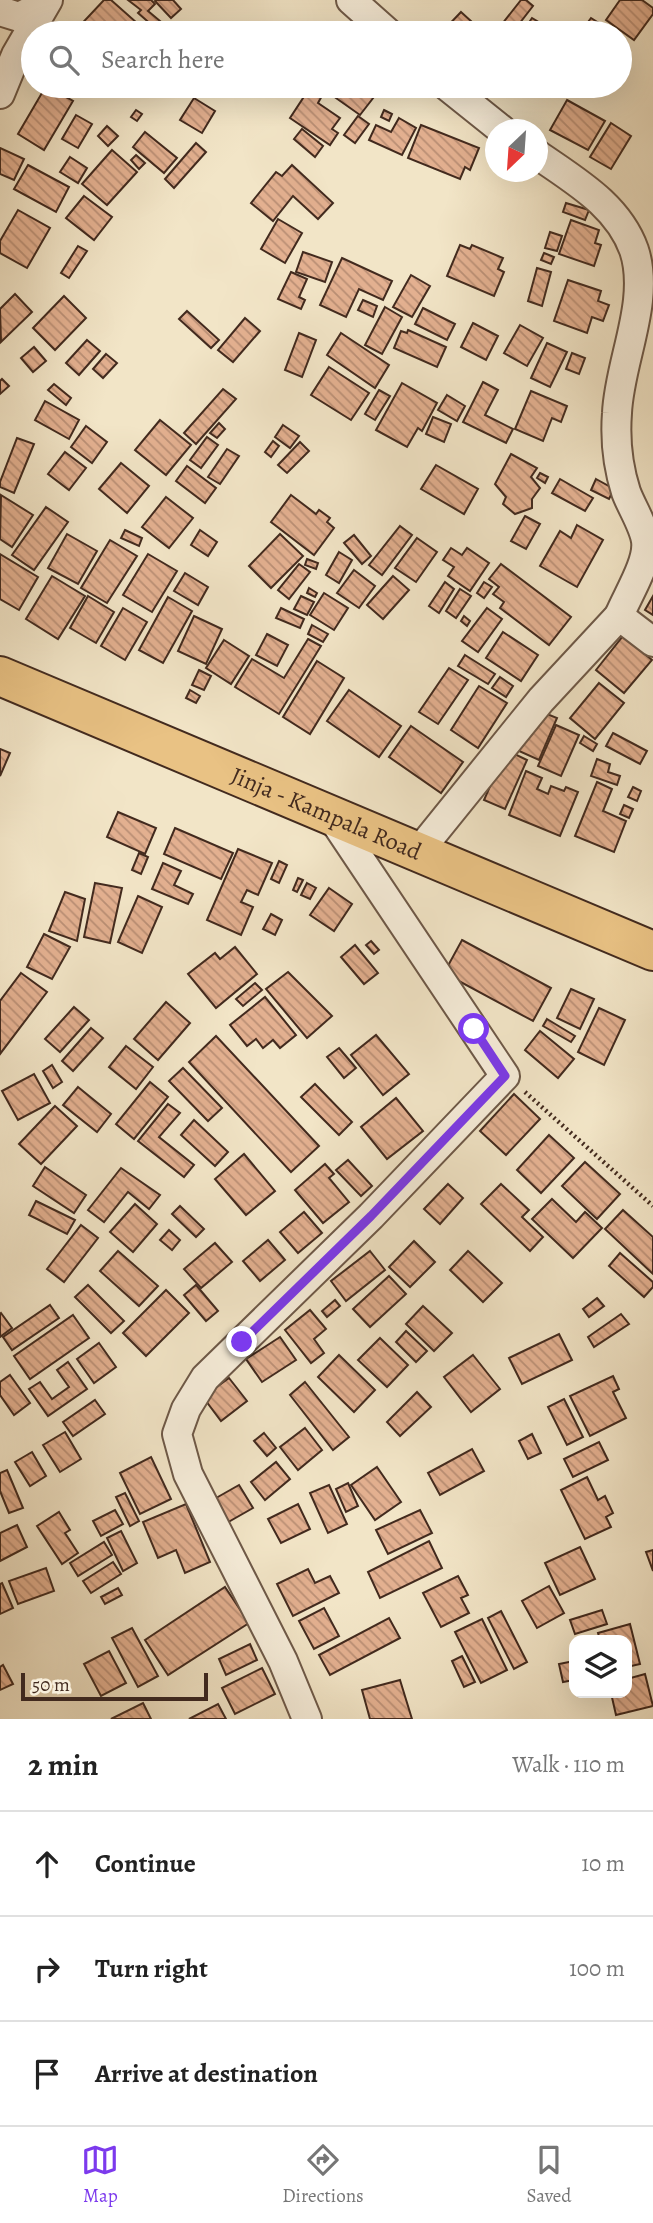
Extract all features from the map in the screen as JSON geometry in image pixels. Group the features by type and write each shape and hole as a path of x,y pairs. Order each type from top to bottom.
{"highway":[{"name":"Jinja - Kampala Road","path":"0,676 653,951"}],"street":[{"path":"351,0 375,21"},
{"path":"0,11 19,17 45,3"},
{"path":"35,21 45,3"},
{"path":"0,94 21,46"},
{"path":"462,98 488,119"},
{"path":"419,851 541,700 619,616 644,560 646,541 619,468 617,426 617,412 639,293 635,252 622,225 600,199 548,163"},
{"path":"619,616 653,642"},
{"path":"307,1719 284,1661 188,1474 177,1434 186,1409 205,1378 371,1216 505,1076 331,816"}],"path":[{"path":"505,1076 653,1206"}],"building":[{"path":"104,0 111,0 135,21 84,21"},
{"path":"128,0 151,0 155,4 148,11 160,21 147,21 138,13 141,10"},
{"path":"173,0 181,9 171,18 155,1"},
{"path":"521,0 526,0 533,6 521,21 504,21"},
{"path":"620,0 642,0 653,8 653,14 634,40 632,21 606,20"},
{"path":"461,12 471,21 452,21"},
{"path":"39,98 68,98 73,101 44,150 18,134"},
{"path":"194,98 215,111 202,133 180,120"},
{"path":"303,98 321,98 318,103 340,118 332,129 338,133 330,145 290,118"},
{"path":"336,98 373,98 360,115"},
{"path":"567,100 605,121 588,150 550,130"},
{"path":"136,110 142,114 137,121 131,117"},
{"path":"384,110 392,114 389,121 381,117"},
{"path":"76,115 92,124 78,148 62,139"},
{"path":"358,116 369,124 355,143 344,135"},
{"path":"399,118 416,128 402,155 369,140 376,125 391,132"},
{"path":"611,123 631,136 611,169 590,157"},
{"path":"421,125 479,148 470,170 465,167 460,179 408,158"},
{"path":"107,126 118,136 108,146 98,136"},
{"path":"302,129 323,146 315,157 294,139"},
{"path":"145,132 177,158 164,173 133,147"},
{"path":"196,143 206,152 174,188 165,179"},
{"path":"0,148 24,159 14,180 0,174"},
{"path":"112,150 137,172 107,205 82,184"},
{"path":"136,155 145,163 139,169 131,160"},
{"path":"70,157 87,168 78,183 60,172"},
{"path":"28,165 69,187 56,212 14,189"},
{"path":"292,165 333,203 318,219 293,196 273,221 251,203 276,172 282,176"},
{"path":"84,196 112,217 94,240 66,218"},
{"path":"566,203 589,210 585,220 563,212"},
{"path":"18,210 50,228 27,268 0,253 0,241"},
{"path":"278,219 302,233 285,263 261,249"},
{"path":"571,220 599,230 595,243 601,245 594,266 559,254"},
{"path":"550,232 562,236 557,251 545,248"},
{"path":"460,245 470,249 472,245 503,258 498,269 504,272 494,296 447,276"},
{"path":"78,246 87,251 69,278 61,273"},
{"path":"303,252 332,262 325,282 296,272"},
{"path":"544,253 554,257 551,264 541,260"},
{"path":"342,258 392,281 383,300 359,289 346,317 320,305"},
{"path":"537,268 551,272 542,306 528,301"},
{"path":"291,272 307,279 299,297 305,300 301,309 278,299"},
{"path":"411,275 430,286 412,317 393,307"},
{"path":"568,280 601,291 598,301 609,305 603,321 592,317 587,333 554,321"},
{"path":"15,294 32,312 1,342 0,309"},
{"path":"64,296 86,318 55,350 33,328"},
{"path":"363,300 377,306 373,317 358,310"},
{"path":"385,307 402,317 382,354 365,345"},
{"path":"423,308 455,324 447,340 415,324"},
{"path":"187,311 219,340 211,348 179,319"},
{"path":"245,318 260,331 233,362 218,350"},
{"path":"473,323 498,336 486,360 461,347"},
{"path":"520,325 543,338 527,366 504,353"},
{"path":"408,330 446,347 437,367 394,348 401,331 407,333"},
{"path":"299,333 316,340 302,377 285,370"},
{"path":"341,333 389,365 375,388 327,355"},
{"path":"87,340 100,351 79,375 66,363"},
{"path":"547,343 567,352 550,387 531,378"},
{"path":"34,347 46,361 33,372 21,358"},
{"path":"572,353 585,358 579,374 566,369"},
{"path":"106,354 117,363 103,378 93,369"},
{"path":"329,367 369,393 351,420 311,395"},
{"path":"2,379 9,386 0,394 0,381"},
{"path":"483,382 498,390 485,415 513,429 506,443 463,422"},
{"path":"402,383 437,403 422,431 418,428 407,447 376,430"},
{"path":"54,384 71,398 66,405 48,390"},
{"path":"223,389 236,399 196,444 184,433"},
{"path":"379,390 390,396 375,420 365,414"},
{"path":"531,391 567,406 561,422 552,418 543,441 515,429"},
{"path":"447,395 465,406 457,421 438,410"},
{"path":"45,401 79,420 69,439 35,420"},
{"path":"433,417 451,424 444,442 426,434"},
{"path":"160,420 191,445 166,475 135,450"},
{"path":"219,423 225,429 217,438 210,433"},
{"path":"283,425 299,436 290,448 275,437"},
{"path":"86,426 107,442 92,463 71,447"},
{"path":"207,437 218,445 201,468 190,460"},
{"path":"17,438 34,444 14,493 0,487 0,482"},
{"path":"273,441 279,446 271,457 265,452"},
{"path":"300,442 309,451 287,473 278,465"},
{"path":"227,449 239,456 220,484 208,477"},
{"path":"65,452 86,468 69,490 48,474"},
{"path":"511,454 537,468 531,477 540,488 532,499 532,508 515,514 503,504 506,497 495,484"},
{"path":"121,463 149,486 127,513 99,489"},
{"path":"436,465 478,489 464,514 421,489"},
{"path":"187,466 216,488 205,503 176,481"},
{"path":"540,473 548,477 545,483 537,478"},
{"path":"560,479 593,498 585,511 552,493"},
{"path":"596,479 614,489 609,499 591,490"},
{"path":"1,495 33,515 12,547 0,539"},
{"path":"291,495 316,514 319,510 330,518 327,522 334,528 314,555 271,522"},
{"path":"166,497 193,518 169,548 142,527"},
{"path":"46,507 68,522 34,570 12,555"},
{"path":"525,516 540,524 526,549 511,541"},
{"path":"577,525 603,540 577,587 540,566 560,531 571,538"},
{"path":"400,526 412,535 382,575 369,565"},
{"path":"125,530 142,538 139,546 121,538"},
{"path":"200,530 217,542 208,556 191,545"},
{"path":"67,534 97,551 78,584 48,568"},
{"path":"280,534 303,556 271,588 249,566"},
{"path":"354,535 371,556 362,564 344,543"},
{"path":"417,538 437,552 416,582 395,568"},
{"path":"110,540 137,556 107,603 81,588"},
{"path":"451,548 462,555 467,548 489,563 470,591 448,576 454,567 443,560"},
{"path":"339,552 352,560 339,583 326,575"},
{"path":"0,554 38,577 19,610 0,599"},
{"path":"148,554 177,571 152,612 123,595"},
{"path":"307,559 318,563 316,569 305,565"},
{"path":"299,564 310,572 289,599 278,590"},
{"path":"501,564 571,617 549,645 500,608 504,602 493,594 499,587 489,579"},
{"path":"354,570 375,586 359,608 337,593"},
{"path":"185,573 208,587 198,605 174,591"},
{"path":"52,576 85,596 58,639 26,619"},
{"path":"393,576 409,590 383,619 367,605"},
{"path":"445,582 454,589 439,613 429,606"},
{"path":"484,582 492,587 484,598 477,593"},
{"path":"309,588 317,593 315,597 307,593"},
{"path":"460,589 471,596 456,618 446,611"},
{"path":"324,593 348,608 334,630 310,615"},
{"path":"88,596 114,612 96,643 70,628"},
{"path":"301,596 314,602 307,615 294,609"},
{"path":"653,596 653,615 645,610"},
{"path":"168,597 192,611 163,663 139,650"},
{"path":"123,608 147,622 125,660 101,646"},
{"path":"281,608 304,619 300,628 276,618"},
{"path":"487,608 502,619 478,652 462,641"},
{"path":"194,616 222,629 206,664 178,651"},
{"path":"464,616 470,621 467,626 461,621"},
{"path":"312,625 328,634 323,642 308,634"},
{"path":"503,632 538,655 521,681 486,658"},
{"path":"267,634 288,645 277,666 256,655"},
{"path":"623,636 652,660 624,693 596,670"},
{"path":"308,639 321,646 279,714 235,687 252,659 284,678"},
{"path":"224,640 249,656 231,684 206,668"},
{"path":"465,655 495,674 488,684 458,666"},
{"path":"317,661 344,678 310,734 283,717"},
{"path":"449,668 468,680 438,724 419,712"},
{"path":"199,670 211,676 204,690 192,685"},
{"path":"500,677 513,686 506,697 492,688"},
{"path":"599,683 624,703 595,739 570,718"},
{"path":"479,686 507,703 478,748 451,730"},
{"path":"190,690 200,696 196,703 186,698"},
{"path":"349,690 401,726 379,757 327,721"},
{"path":"537,710 557,718 539,760 519,751"},
{"path":"556,725 579,735 561,776 538,766"},
{"path":"411,726 463,762 441,793 389,757"},
{"path":"613,733 647,751 640,764 606,746"},
{"path":"584,736 597,744 593,751 580,743"},
{"path":"0,749 10,753 0,776"},
{"path":"506,750 527,760 505,809 484,800"},
{"path":"597,759 610,764 608,772 620,776 617,785 591,776"},
{"path":"526,771 542,778 537,789 548,794 551,786 564,791 566,787 578,792 560,836 509,815"},
{"path":"597,782 612,789 603,811 626,821 614,852 575,836"},
{"path":"633,787 641,791 637,801 628,797"},
{"path":"624,805 633,809 629,818 620,814"},
{"path":"118,812 156,828 145,854 107,837"},
{"path":"175,828 233,853 221,879 164,854"},
{"path":"238,849 272,863 258,895 247,890 241,902 253,907 241,935 207,920"},
{"path":"139,853 148,857 141,874 132,870"},
{"path":"279,861 287,865 279,883 271,879"},
{"path":"163,863 181,871 174,885 193,894 188,904 152,889"},
{"path":"298,878 303,880 297,892 293,890"},
{"path":"95,883 122,888 110,943 84,937"},
{"path":"307,883 316,888 310,899 301,895"},
{"path":"329,888 352,904 334,931 310,915"},
{"path":"65,892 85,899 77,941 49,931"},
{"path":"138,896 162,907 142,953 118,942"},
{"path":"271,914 282,920 275,935 263,929"},
{"path":"44,934 70,947 52,979 27,967"},
{"path":"462,940 551,988 533,1021 444,973"},
{"path":"371,941 379,950 374,954 366,945"},
{"path":"355,945 378,973 364,984 341,957"},
{"path":"235,947 257,974 216,1008 188,974 215,953 220,959"},
{"path":"288,972 332,1016 307,1038 266,989"},
{"path":"21,973 47,992 0,1054 0,1001"},
{"path":"255,983 262,990 243,1006 236,999"},
{"path":"571,989 594,999 580,1029 557,1018"},
{"path":"265,997 296,1035 280,1048 273,1040 263,1048 256,1039 247,1046 230,1025"},
{"path":"166,1002 190,1023 158,1060 134,1039"},
{"path":"74,1007 89,1020 60,1052 45,1039"},
{"path":"599,1008 625,1020 604,1065 578,1052"},
{"path":"547,1019 575,1036 571,1042 543,1026"},
{"path":"91,1028 103,1038 73,1071 62,1061"},
{"path":"540,1031 574,1059 558,1078 525,1050"},
{"path":"376,1035 409,1074 383,1095 351,1055"},
{"path":"216,1036 319,1146 291,1172 189,1062"},
{"path":"126,1046 153,1067 136,1089 109,1067"},
{"path":"339,1048 356,1068 344,1078 327,1057"},
{"path":"52,1065 62,1082 53,1088 43,1071"},
{"path":"183,1068 222,1108 208,1121 169,1081"},
{"path":"34,1074 50,1103 18,1120 2,1091"},
{"path":"150,1082 168,1097 134,1139 116,1124"},
{"path":"315,1084 352,1122 339,1135 301,1097"},
{"path":"78,1087 111,1114 97,1132 63,1105"},
{"path":"514,1094 540,1119 506,1155 480,1131"},
{"path":"396,1098 423,1131 387,1159 361,1127"},
{"path":"168,1104 180,1113 159,1137 194,1165 184,1177 138,1141"},
{"path":"55,1106 77,1126 41,1164 19,1144"},
{"path":"194,1120 228,1152 215,1166 181,1135"},
{"path":"549,1135 574,1158 541,1193 517,1170"},
{"path":"244,1154 275,1191 246,1215 215,1179"},
{"path":"348,1160 372,1186 361,1196 336,1170"},
{"path":"585,1162 620,1194 597,1219 562,1186"},
{"path":"325,1164 334,1174 329,1178 349,1202 323,1223 295,1190"},
{"path":"45,1167 86,1195 74,1213 33,1186"},
{"path":"121,1168 160,1195 149,1209 128,1192 104,1222 88,1210"},
{"path":"448,1184 463,1198 440,1224 424,1209"},
{"path":"501,1184 529,1210 522,1217 543,1237 530,1251 481,1204"},
{"path":"552,1199 576,1222 585,1212 602,1228 573,1258 532,1219"},
{"path":"36,1201 75,1220 67,1234 29,1215"},
{"path":"135,1204 157,1224 133,1252 110,1232"},
{"path":"180,1206 204,1229 196,1237 172,1214"},
{"path":"623,1210 653,1237 653,1274 605,1229"},
{"path":"304,1212 322,1233 298,1253 280,1232"},
{"path":"81,1225 98,1238 64,1282 47,1269"},
{"path":"169,1230 180,1240 172,1250 160,1240"},
{"path":"268,1240 285,1260 260,1281 243,1261"},
{"path":"414,1241 435,1262 410,1287 389,1267"},
{"path":"215,1243 232,1262 201,1288 184,1269"},
{"path":"118,1251 158,1286 139,1306 100,1271"},
{"path":"370,1251 385,1270 346,1301 331,1281"},
{"path":"468,1251 502,1283 483,1302 450,1270"},
{"path":"620,1253 653,1282 653,1287 644,1297 609,1266"},
{"path":"389,1276 406,1294 370,1327 353,1309"},
{"path":"88,1285 124,1321 111,1333 75,1297"},
{"path":"196,1285 218,1311 206,1321 184,1295"},
{"path":"166,1290 189,1313 146,1356 123,1333"},
{"path":"597,1298 604,1306 589,1317 583,1309"},
{"path":"335,1300 340,1306 327,1317 322,1311"},
{"path":"50,1305 59,1318 12,1350 3,1337"},
{"path":"423,1306 452,1333 434,1351 406,1324"},
{"path":"310,1310 326,1329 314,1339 324,1353 311,1363 285,1330"},
{"path":"0,1314 12,1328 0,1337"},
{"path":"621,1314 629,1324 594,1347 588,1337"},
{"path":"73,1315 89,1338 30,1379 14,1356"},
{"path":"406,1331 427,1351 416,1362 396,1342"},
{"path":"559,1334 572,1360 522,1384 509,1358"},
{"path":"280,1337 296,1360 262,1382 246,1359"},
{"path":"380,1338 408,1365 387,1387 358,1360"},
{"path":"99,1343 116,1367 94,1383 77,1359"},
{"path":"339,1355 375,1390 354,1412 318,1377"},
{"path":"473,1355 500,1389 471,1412 444,1377"},
{"path":"68,1362 87,1389 48,1416 29,1389 40,1382 52,1399 69,1387 57,1370"},
{"path":"10,1375 30,1403 14,1415 0,1395 0,1382"},
{"path":"613,1376 619,1389 613,1392 626,1418 590,1436 570,1396"},
{"path":"229,1378 247,1401 221,1421 203,1397"},
{"path":"305,1382 349,1437 333,1450 290,1395"},
{"path":"417,1392 431,1407 400,1436 387,1422"},
{"path":"564,1399 583,1437 567,1445 548,1407"},
{"path":"95,1400 105,1414 73,1436 63,1422"},
{"path":"305,1428 322,1450 298,1470 280,1447"},
{"path":"65,1432 81,1459 60,1472 43,1445"},
{"path":"264,1433 276,1448 267,1456 254,1441"},
{"path":"532,1434 541,1453 528,1459 519,1441"},
{"path":"599,1442 608,1460 573,1477 564,1459"},
{"path":"472,1449 484,1471 440,1495 428,1473"},
{"path":"32,1452 46,1476 30,1486 15,1462"},
{"path":"151,1457 171,1499 140,1514 120,1473"},
{"path":"276,1462 290,1479 265,1500 251,1482"},
{"path":"377,1467 401,1502 375,1520 351,1485"},
{"path":"7,1470 23,1508 9,1513 0,1491 0,1473"},
{"path":"587,1477 598,1500 605,1496 613,1513 606,1517 611,1527 585,1539 561,1490"},
{"path":"348,1483 358,1506 346,1512 336,1489"},
{"path":"239,1485 253,1508 223,1525 209,1502"},
{"path":"329,1485 347,1524 328,1533 310,1493"},
{"path":"125,1493 139,1521 130,1526 116,1497"},
{"path":"186,1504 210,1562 185,1573 176,1550 158,1558 143,1522"},
{"path":"298,1504 310,1529 281,1543 268,1519"},
{"path":"115,1510 123,1524 101,1536 93,1521"},
{"path":"420,1510 432,1533 388,1554 376,1530"},
{"path":"59,1512 70,1530 65,1533 78,1553 62,1564 37,1526"},
{"path":"17,1525 27,1547 0,1561 0,1533"},
{"path":"121,1531 137,1563 123,1571 107,1538"},
{"path":"429,1541 442,1568 380,1598 368,1572"},
{"path":"104,1542 112,1555 78,1576 70,1563"},
{"path":"580,1547 595,1579 560,1595 545,1563"},
{"path":"653,1550 653,1571 646,1552"},
{"path":"113,1562 121,1574 91,1593 83,1581"},
{"path":"46,1568 54,1591 18,1604 9,1581"},
{"path":"308,1569 315,1583 330,1576 339,1593 293,1616 277,1584"},
{"path":"458,1576 468,1595 461,1598 469,1613 441,1627 423,1593"},
{"path":"2,1583 13,1608 0,1614 0,1584"},
{"path":"549,1586 564,1613 537,1628 522,1601"},
{"path":"225,1587 249,1623 168,1675 145,1640"},
{"path":"118,1588 122,1595 105,1604 101,1597"},
{"path":"324,1608 339,1636 314,1649 299,1621"},
{"path":"602,1610 607,1624 575,1634 570,1620"},
{"path":"501,1611 527,1662 514,1669 488,1618"},
{"path":"389,1618 400,1638 330,1675 319,1655"},
{"path":"482,1619 507,1670 481,1683 455,1632"},
{"path":"630,1624 640,1664 632,1666 632,1635 598,1633"},
{"path":"132,1628 158,1676 138,1687 112,1638"},
{"path":"250,1644 257,1660 226,1675 219,1659"},
{"path":"109,1651 126,1683 101,1696 84,1664"},
{"path":"462,1656 475,1682 464,1687 452,1661"},
{"path":"569,1662 569,1681 563,1682 559,1664"},
{"path":"3,1665 13,1684 0,1690 0,1667"},
{"path":"262,1668 275,1694 235,1714 222,1688"},
{"path":"645,1674 653,1706 616,1715 612,1698 632,1698 632,1678"},
{"path":"400,1680 412,1719 370,1719 362,1690"},
{"path":"143,1703 151,1719 111,1719"},
{"path":"218,1704 226,1719 189,1719"}],"route":[{"path":"242,1342 371,1216 505,1076 474,1029"}]}
